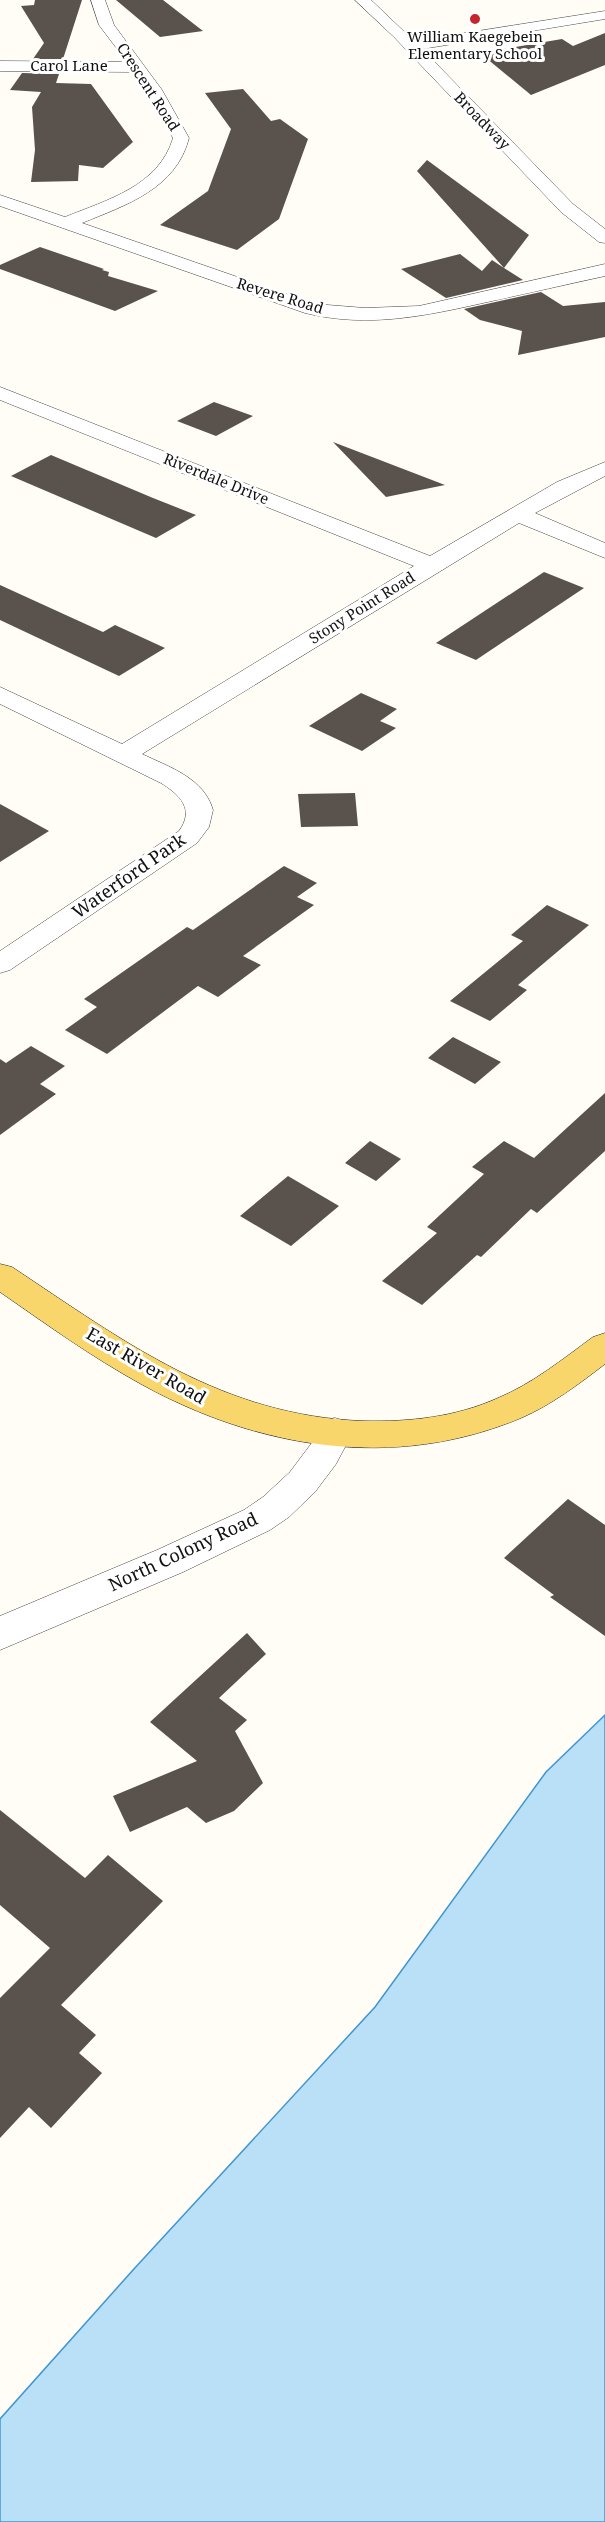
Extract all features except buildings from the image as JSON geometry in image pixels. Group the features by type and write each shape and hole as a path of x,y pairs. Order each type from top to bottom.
{"main road":[{"name":"East River Road","path":"0,1276 174,1386 210,1403 245,1415 335,1432 387,1436 422,1434 475,1421 511,1407 559,1379 605,1346"}],"street":[{"name":"Crescent Road","path":"66,223 140,191 155,180 174,159 181,138 168,112 108,27 98,8 98,0"},
{"name":"Broadway","path":"362,0 410,46 567,208 605,238"},
{"path":"410,46 605,15"},
{"name":"Carol Lane","path":"0,66 138,67"},
{"name":"Revere Road","path":"0,200 312,309 337,313 390,315 419,312 605,270"},
{"name":"Riverdale Drive","path":"0,393 431,565"},
{"name":"Stony Point Road","path":"124,754 431,565 518,514 605,468"},
{"path":"518,514 605,551"},
{"name":"Waterford Park","path":"0,694 188,788 200,807 197,826 188,837 0,964"},
{"name":"North Colony Road","path":"0,1634 69,1602 135,1577 240,1529 274,1509 299,1487 315,1468 335,1432"}],"water":[{"path":"605,1715 605,2522 0,2522 0,2419 133,2270 375,2007 546,1772"}],"place":[{"name":"William Kaegebein Elementary School","path":"475,19"}]}
